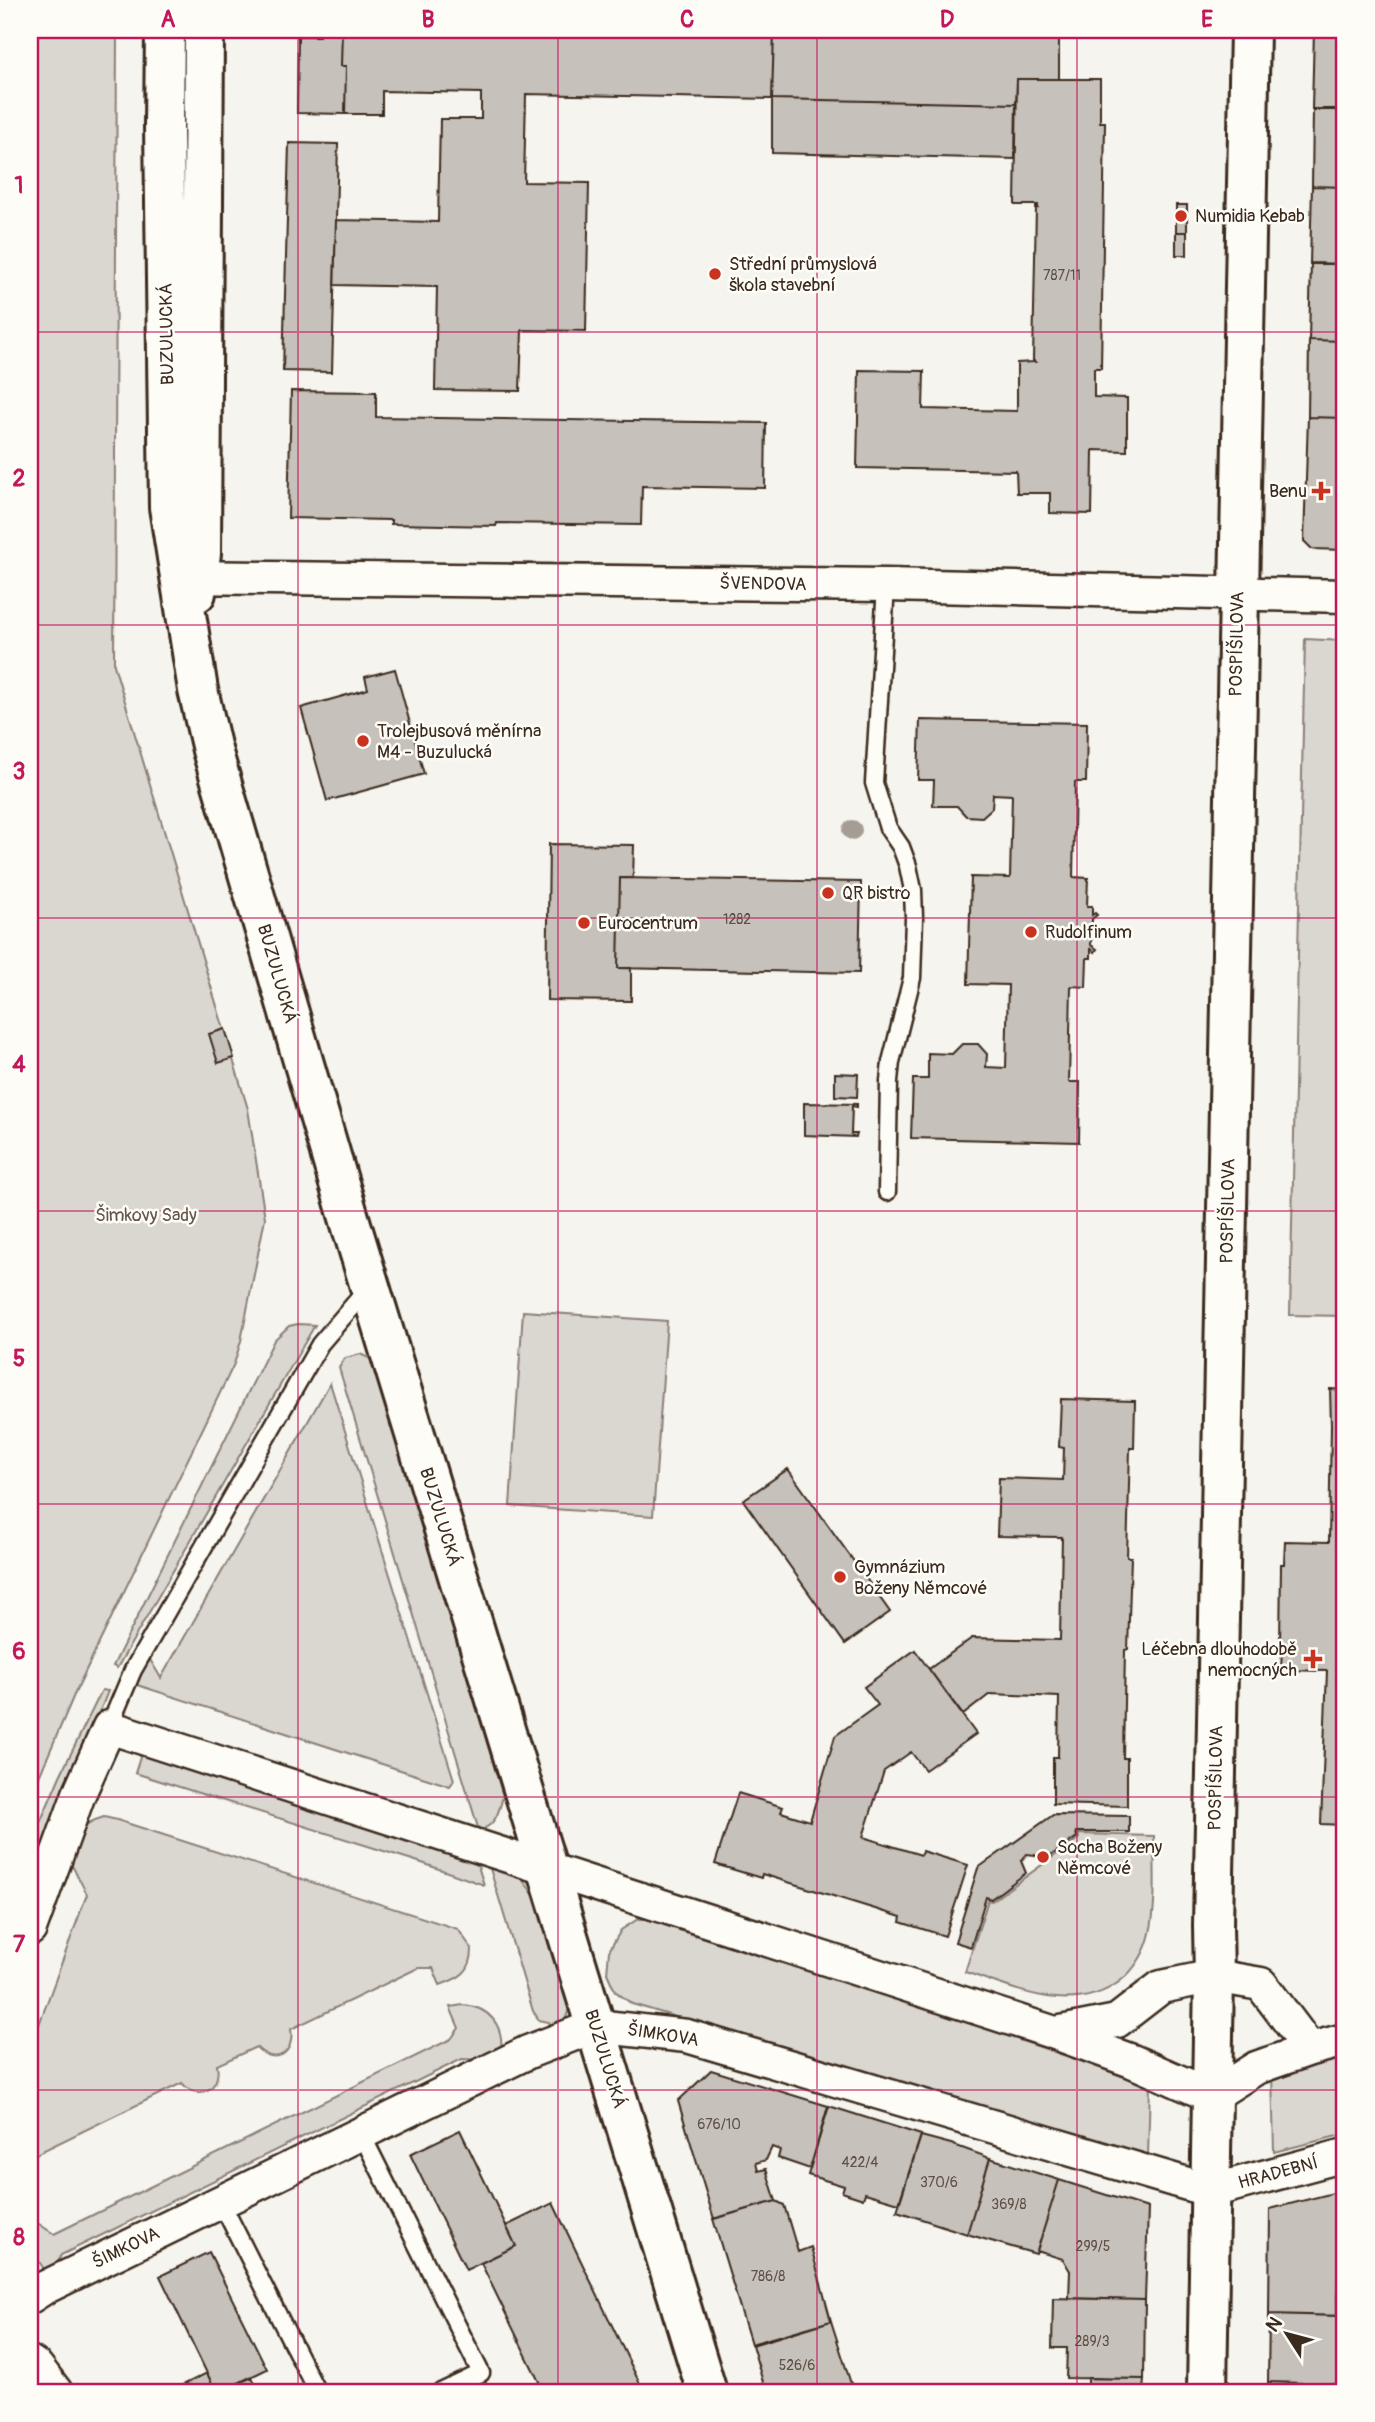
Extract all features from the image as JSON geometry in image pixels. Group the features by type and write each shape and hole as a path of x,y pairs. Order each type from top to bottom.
{"street":[{"name":"BUZULUCKÁ","path":"165,30 169,507 189,578 190,637 198,690 212,750 370,1286 707,2392"},
{"name":"BUZULUCKÁ","path":"189,578 201,553 204,30"},
{"name":"POSPÍŠILOVA","path":"1207,2392 1213,1926 1250,30"},
{"name":"ŠVENDOVA","path":"189,578 886,585 1345,596"},
{"path":"30,1929 79,1794 109,1727 547,1871 1055,2033 1132,2061 1212,2096 1256,2068 1345,2040"},
{"path":"1055,2033 1117,2021 1161,1987 1214,1976 1261,1984 1310,2049"},
{"name":"ŠIMKOVA","path":"30,2297 528,2052 595,2026 687,2036 1211,2191"},
{"name":"HRADEBNÍ","path":"1211,2191 1345,2155"},
{"path":"30,2361 56,2392"}],"lane":[{"path":"886,585 874,783 888,828 901,847 908,866 913,890 914,918 912,978 891,1062 889,1081 887,1192"},
{"path":"109,1727 133,1670 320,1344 370,1286"},
{"path":"362,2133 481,2372 441,2392"},
{"path":"221,2202 317,2392"}],"green space":[{"name":"Šimkovy Sady","path":"30,30 117,30 114,665 248,1109 265,1218 234,1364 74,1695 30,1798"},
{"path":"1305,639 1345,641 1345,1316 1290,1315"},
{"path":"523,1311 667,1321 653,1516 510,1506"},
{"path":"315,1325 117,1668 113,1666 274,1340 289,1326"},
{"path":"360,1354 374,1364 503,1796 493,1822 479,1831 339,1368 345,1358"},
{"path":"330,1383 454,1780 450,1786 134,1684 149,1658 161,1678"},
{"path":"102,1690 108,1691 30,1886 30,1846"},
{"path":"142,1751 475,1857 484,1885 135,1773"},
{"path":"104,1817 458,1929 472,1949 470,1963 459,1977 440,1985 433,1968 418,1968 291,2029 290,2045 282,2055 270,2056 256,2047 217,2065 216,2081 207,2090 195,2092 182,2083 30,2157 30,2049 87,1894 68,1858 79,1831 88,1823"},
{"path":"1078,1834 1154,1836 1154,1909 1146,1947 1134,1967 1119,1982 1101,1992 1062,1998 1023,1991 965,1972 988,1900 992,1901 1079,1838"},
{"path":"488,1862 515,1874 535,1897 570,2005 565,2021 552,2030 549,2022 539,2020 533,2011"},
{"path":"638,1919 661,1919 1150,2084 1148,2156 632,2004 615,1991 607,1973 609,1951 621,1930"},
{"path":"463,2005 480,2009 493,2019 500,2033 501,2051 486,2060 462,2059 61,2255 54,2272 47,2274 30,2247 30,2218 54,2234 451,2039 459,2028 450,2007"},
{"path":"1345,2055 1345,2134 1274,2152 1272,2072"}],"building":[{"path":"319,30 342,30 341,66 346,66 345,114 297,113 298,36 319,36"},
{"path":"342,30 651,30 774,33 772,99 526,94 524,182 589,183 586,331 522,330 520,391 435,390 437,287 334,285 336,220 438,222 440,119 481,119 481,93 382,91 382,114 345,114 346,66 341,66"},
{"path":"774,30 1059,30 1059,79 1017,79 1016,104 772,99"},
{"path":"1314,30 1345,30 1345,109 1312,109"},
{"path":"1017,79 1100,79 1100,122 1105,122 1101,368 1094,368 1094,397 1127,398 1127,451 1093,450 1092,514 1050,513 1050,493 1017,493 1016,471 857,468 859,370 924,371 923,409 1017,411 1017,363 1035,362 1038,205 1015,205"},
{"path":"772,99 1016,104 1015,159 772,153"},
{"path":"1313,110 1345,110 1345,187 1312,186"},
{"path":"289,143 338,144 332,372 283,371"},
{"path":"1312,186 1345,187 1345,264 1310,264"},
{"path":"1176,205 1187,205 1187,232 1176,232"},
{"path":"1176,232 1187,232 1187,255 1176,255"},
{"path":"1311,263 1345,264 1345,341 1309,340"},
{"path":"1309,340 1345,341 1345,418 1308,417"},
{"path":"291,391 376,392 376,417 766,423 765,488 642,486 641,525 391,524 391,520 288,518"},
{"path":"1308,417 1345,418 1345,550 1312,549 1304,541"},
{"name":"Trolejbusová měnírna M4 - Buzulucká","path":"395,669 424,774 327,801 301,708 368,689 365,677"},
{"name":"Rudolfinum","path":"920,720 1087,723 1086,782 1075,782 1073,877 1088,878 1087,906 1092,906 1092,915 1097,915 1092,919 1091,945 1097,949 1095,952 1091,949 1091,958 1087,958 1086,987 1071,986 1069,1082 1080,1082 1079,1142 911,1138 913,1079 928,1079 928,1053 952,1054 962,1044 978,1044 987,1054 986,1067 1006,1068 1008,985 968,984 971,877 1010,878 1012,795 993,794 992,808 982,817 966,816 957,806 933,806 934,780 918,780"},
{"name":"Eurocentrum","path":"549,844 634,845 633,878 620,878 618,968 631,968 631,1001 547,1000"},
{"path":"620,878 861,882 859,973 618,968"},
{"path":"225,1029 234,1058 218,1063 209,1034"},
{"path":"835,1073 858,1074 857,1097 835,1096"},
{"path":"804,1103 857,1104 857,1107 852,1106 851,1134 857,1134 856,1137 804,1135"},
{"path":"1330,1389 1345,1390 1345,1825 1321,1824 1327,1671 1281,1670 1280,1647 1281,1564 1284,1564 1285,1541 1329,1542"},
{"path":"1061,1399 1135,1401 1134,1448 1130,1448 1127,1557 1131,1557 1128,1649 1125,1650 1123,1758 1127,1758 1127,1806 1053,1804 1053,1757 1058,1757 1059,1697 990,1694 963,1715 929,1669 972,1638 1060,1640 1062,1537 997,1536 999,1478 1063,1480 1064,1448 1059,1447"},
{"path":"788,1469 890,1612 845,1644 743,1500"},
{"path":"915,1650 976,1734 925,1770 911,1752 884,1771 863,1837 921,1855 922,1851 968,1865 945,1936 900,1922 901,1917 762,1874 761,1878 715,1864 738,1793 783,1807 781,1812 810,1821 835,1736 878,1705 864,1687"},
{"path":"1053,1815 1129,1816 1129,1832 1076,1832 1077,1837 1042,1862 1035,1855 1027,1854 1021,1861 1026,1873 991,1899 986,1897 971,1947 955,1942 978,1868"},
{"path":"711,2070 828,2106 810,2169 778,2158 780,2150 772,2147 766,2160 756,2163 758,2171 766,2169 776,2201 714,2219 678,2101"},
{"path":"829,2106 921,2135 899,2203 865,2193 863,2199 842,2192 844,2186 808,2175"},
{"path":"460,2130 516,2246 466,2270 410,2154"},
{"path":"921,2136 990,2158 967,2234 897,2211"},
{"path":"990,2158 1059,2180 1036,2254 967,2234"},
{"path":"1059,2180 1148,2208 1145,2300 1069,2298 1070,2271 1063,2259 1037,2251"},
{"path":"1345,2190 1345,2282 1338,2277 1337,2316 1269,2314 1270,2209"},
{"path":"776,2201 784,2205 798,2252 811,2247 831,2321 751,2344 713,2219"},
{"path":"553,2203 644,2392 544,2392 481,2263 516,2246 506,2226"},
{"path":"209,2252 267,2369 220,2392 216,2392 160,2276"},
{"path":"1053,2298 1145,2300 1144,2379 1066,2378 1067,2348 1052,2348"},
{"path":"1269,2314 1345,2316 1345,2385 1268,2382"},
{"path":"831,2321 852,2387 833,2392 766,2392 752,2345"},
{"path":"207,2373 216,2392 169,2392"},
{"path":"252,2377 259,2392 220,2392"},
{"path":"1088,2378 1144,2379 1143,2392 1088,2392"},
{"path":"1268,2382 1336,2384 1336,2392 1267,2392"}],"place":[{"name":"Numidia Kebab","path":"1181,216"},
{"name":"Střední průmyslová škola stavební","path":"715,274"},
{"name":"Benu","path":"1321,491"},
{"name":"Trolejbusová měnírna M4 - Buzulucká","path":"363,741"},
{"name":"QR bistro","path":"828,893"},
{"name":"Eurocentrum","path":"584,923"},
{"name":"Rudolfinum","path":"1031,932"},
{"name":"Gymnázium Boženy Němcové","path":"840,1577"},
{"name":"Léčebna dlouhodobě nemocných","path":"1313,1659"},
{"name":"Socha Boženy Němcové","path":"1043,1857"}]}
